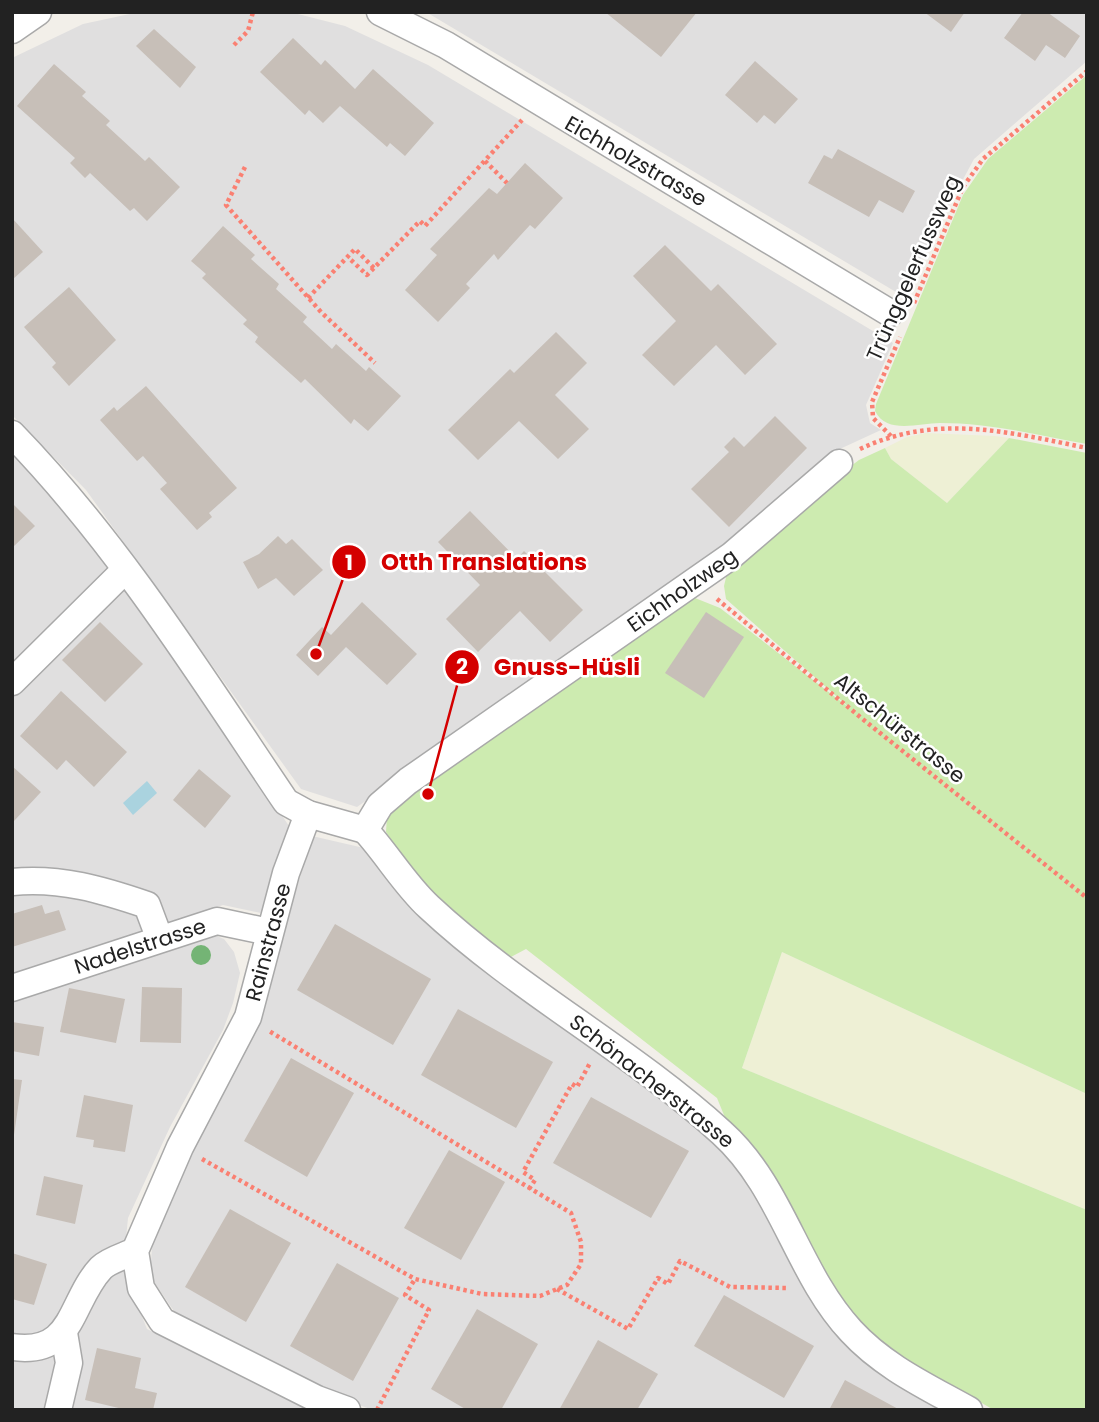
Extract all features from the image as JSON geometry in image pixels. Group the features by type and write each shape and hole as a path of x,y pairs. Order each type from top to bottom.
{"street":[{"path":"12,30 38,12"},
{"name":"Eichholzstrasse","path":"380,12 446,45 901,319"},
{"path":"12,434 35,457 125,570 286,802 308,814 365,830"},
{"name":"Eichholzweg","path":"365,830 380,805 408,781 761,533 839,463"},
{"path":"12,682 125,570"},
{"name":"Rainstrasse","path":"135,1251 180,1147 248,1017 269,932 308,814"},
{"name":"Schönacherstrasse","path":"365,830 426,905 467,941 660,1083 722,1133 750,1161 828,1301 851,1332 892,1367 969,1410"},
{"path":"12,882 35,880 92,886 147,905 159,937"},
{"name":"Nadelstrasse","path":"12,988 159,937 217,921 269,932"},
{"path":"12,1347 40,1348 64,1333 102,1267 135,1251 141,1288 162,1321 317,1399 346,1410"},
{"path":"58,1410 69,1363 64,1333"}],"path":[{"path":"234,46 248,31 253,12"},
{"name":"Trünggelerfussweg","path":"891,436 873,418 872,402 901,319 963,187 983,159 1087,71"},
{"path":"351,260 367,275 420,221 425,226 524,117"},
{"path":"485,161 507,183"},
{"path":"245,167 226,205 308,298 376,363"},
{"path":"308,298 355,249 373,268"},
{"path":"839,463 891,436 920,429 979,429 1087,449"},
{"name":"Altschürstrasse","path":"695,580 865,721 1087,898"},
{"path":"180,1147 415,1279 482,1294 540,1296 567,1286 581,1265 581,1242 570,1213 248,1017"},
{"path":"529,1189 535,1180 523,1172 572,1084 577,1087 590,1062"},
{"path":"557,1289 628,1329 657,1278 668,1284 680,1261 730,1287 794,1288"},
{"path":"377,1410 429,1310 405,1296 415,1279"}],"shaded area":[{"path":"139,12 290,12 345,26 428,65 893,343 866,405 870,423 881,430 829,454 741,535 357,807 301,789 86,490 12,415 12,58 83,24"},
{"path":"426,12 1087,12 1087,61 974,159 901,295"},
{"path":"12,447 128,588 291,829 261,913 223,905 12,978"},
{"path":"312,836 364,848 744,1167 949,1410 373,1410 336,1397 180,1320 150,1276 154,1217 261,1011"},
{"path":"214,935 224,939 234,952 240,973 233,1003 223,1030 170,1127 128,1218 123,1269 147,1329 312,1410 12,1410 12,1001"}],"green space":[{"path":"1087,75 1087,444 977,425 940,423 904,426 887,423 875,411 876,404 963,195 988,159"},
{"path":"926,433 1009,438 947,503 891,459 885,448 907,437"},
{"path":"1009,438 1087,453 1087,1094 782,952 742,1068 1087,1210 1087,1410 994,1410 901,1357 862,1328 831,1290 764,1162 726,1120 717,1098 526,949 509,958 451,915 417,879 386,832 387,816 396,804 690,596 720,608 852,710 726,599 724,586 731,556 859,460 885,448 891,459 947,503"},
{"path":"782,952 1087,1094 1087,1210 742,1068"}],"water":[{"path":"147,781 157,793 133,815 123,803"}],"building":[{"path":"605,12 697,12 661,57"},
{"path":"924,12 965,12 951,32"},
{"path":"1023,12 1047,12 1080,36 1065,58 1046,45 1035,61 1004,38"},
{"path":"154,29 196,67 180,88 136,46"},
{"path":"293,38 321,65 325,60 355,89 373,69 434,123 405,156 390,143 387,147 340,106 323,123 309,110 305,115 260,72"},
{"path":"755,61 798,99 775,124 764,115 757,123 725,95"},
{"path":"54,64 86,92 82,96 110,121 106,125 145,161 149,157 180,187 147,221 134,208 130,211 90,173 85,178 70,163 75,158 17,106"},
{"path":"838,149 915,191 903,213 879,200 869,217 808,183 824,155 832,159"},
{"path":"525,163 563,198 535,229 530,225 498,260 494,254 466,284 470,288 438,322 405,290 437,255 430,249 489,188 497,194"},
{"path":"12,218 43,252 12,280"},
{"path":"223,226 255,255 251,259 279,284 276,289 307,317 303,322 332,349 336,344 366,371 369,367 401,396 368,431 354,419 351,424 305,379 301,383 255,342 258,337 243,324 247,320 202,278 206,274 191,261"},
{"path":"665,245 711,291 718,284 777,344 745,375 716,345 674,386 642,355 676,321 633,276"},
{"path":"69,287 116,340 69,386 52,367 56,363 24,327"},
{"path":"556,332 587,363 555,395 589,429 558,459 519,421 478,460 448,430 510,369 514,373"},
{"path":"146,386 237,488 209,513 212,517 197,530 160,489 167,483 143,456 137,461 100,420 114,407 117,411"},
{"path":"775,416 807,448 729,527 691,489 729,452 724,447 734,437 744,447"},
{"path":"12,503 35,526 12,548"},
{"path":"470,511 517,559 524,551 583,610 550,642 520,611 478,652 446,619 480,585 438,542"},
{"path":"278,536 286,544 292,539 323,570 294,596 276,578 258,589 243,562 259,554"},
{"path":"362,602 417,654 387,685 346,647 318,676 296,655 322,627 331,635"},
{"path":"706,612 744,637 704,698 665,673"},
{"path":"100,622 143,664 105,702 62,660"},
{"path":"61,691 127,752 94,787 66,760 57,770 20,736"},
{"path":"12,766 41,792 14,821 12,820"},
{"path":"199,769 231,796 205,828 173,800"},
{"path":"42,905 45,914 59,910 66,930 12,947 12,914"},
{"path":"335,924 431,979 393,1045 297,990"},
{"path":"142,987 182,988 181,1043 140,1042"},
{"path":"69,988 125,999 116,1043 60,1032"},
{"path":"458,1009 553,1062 516,1128 421,1075"},
{"path":"12,1022 44,1027 39,1056 12,1051"},
{"path":"291,1058 354,1093 307,1177 244,1141"},
{"path":"12,1079 22,1080 14,1135 12,1135"},
{"path":"84,1095 133,1105 125,1152 93,1147 94,1140 76,1137"},
{"path":"591,1097 689,1151 651,1218 553,1163"},
{"path":"449,1150 505,1182 461,1260 404,1228"},
{"path":"44,1176 83,1185 75,1224 36,1215"},
{"path":"230,1209 291,1243 246,1322 185,1287"},
{"path":"12,1253 47,1264 34,1305 12,1299"},
{"path":"337,1263 399,1298 353,1381 290,1346"},
{"path":"724,1295 814,1346 784,1398 694,1346"},
{"path":"477,1309 538,1344 501,1410 467,1410 431,1389"},
{"path":"598,1340 658,1374 637,1410 559,1410"},
{"path":"97,1348 141,1358 135,1388 157,1393 153,1410 127,1410 85,1400"},
{"path":"845,1380 900,1410 829,1410"}],"place":[{"name":"Otth Translations","path":"316,654"},
{"name":"Gnuss-Hüsli","path":"428,794"}]}
